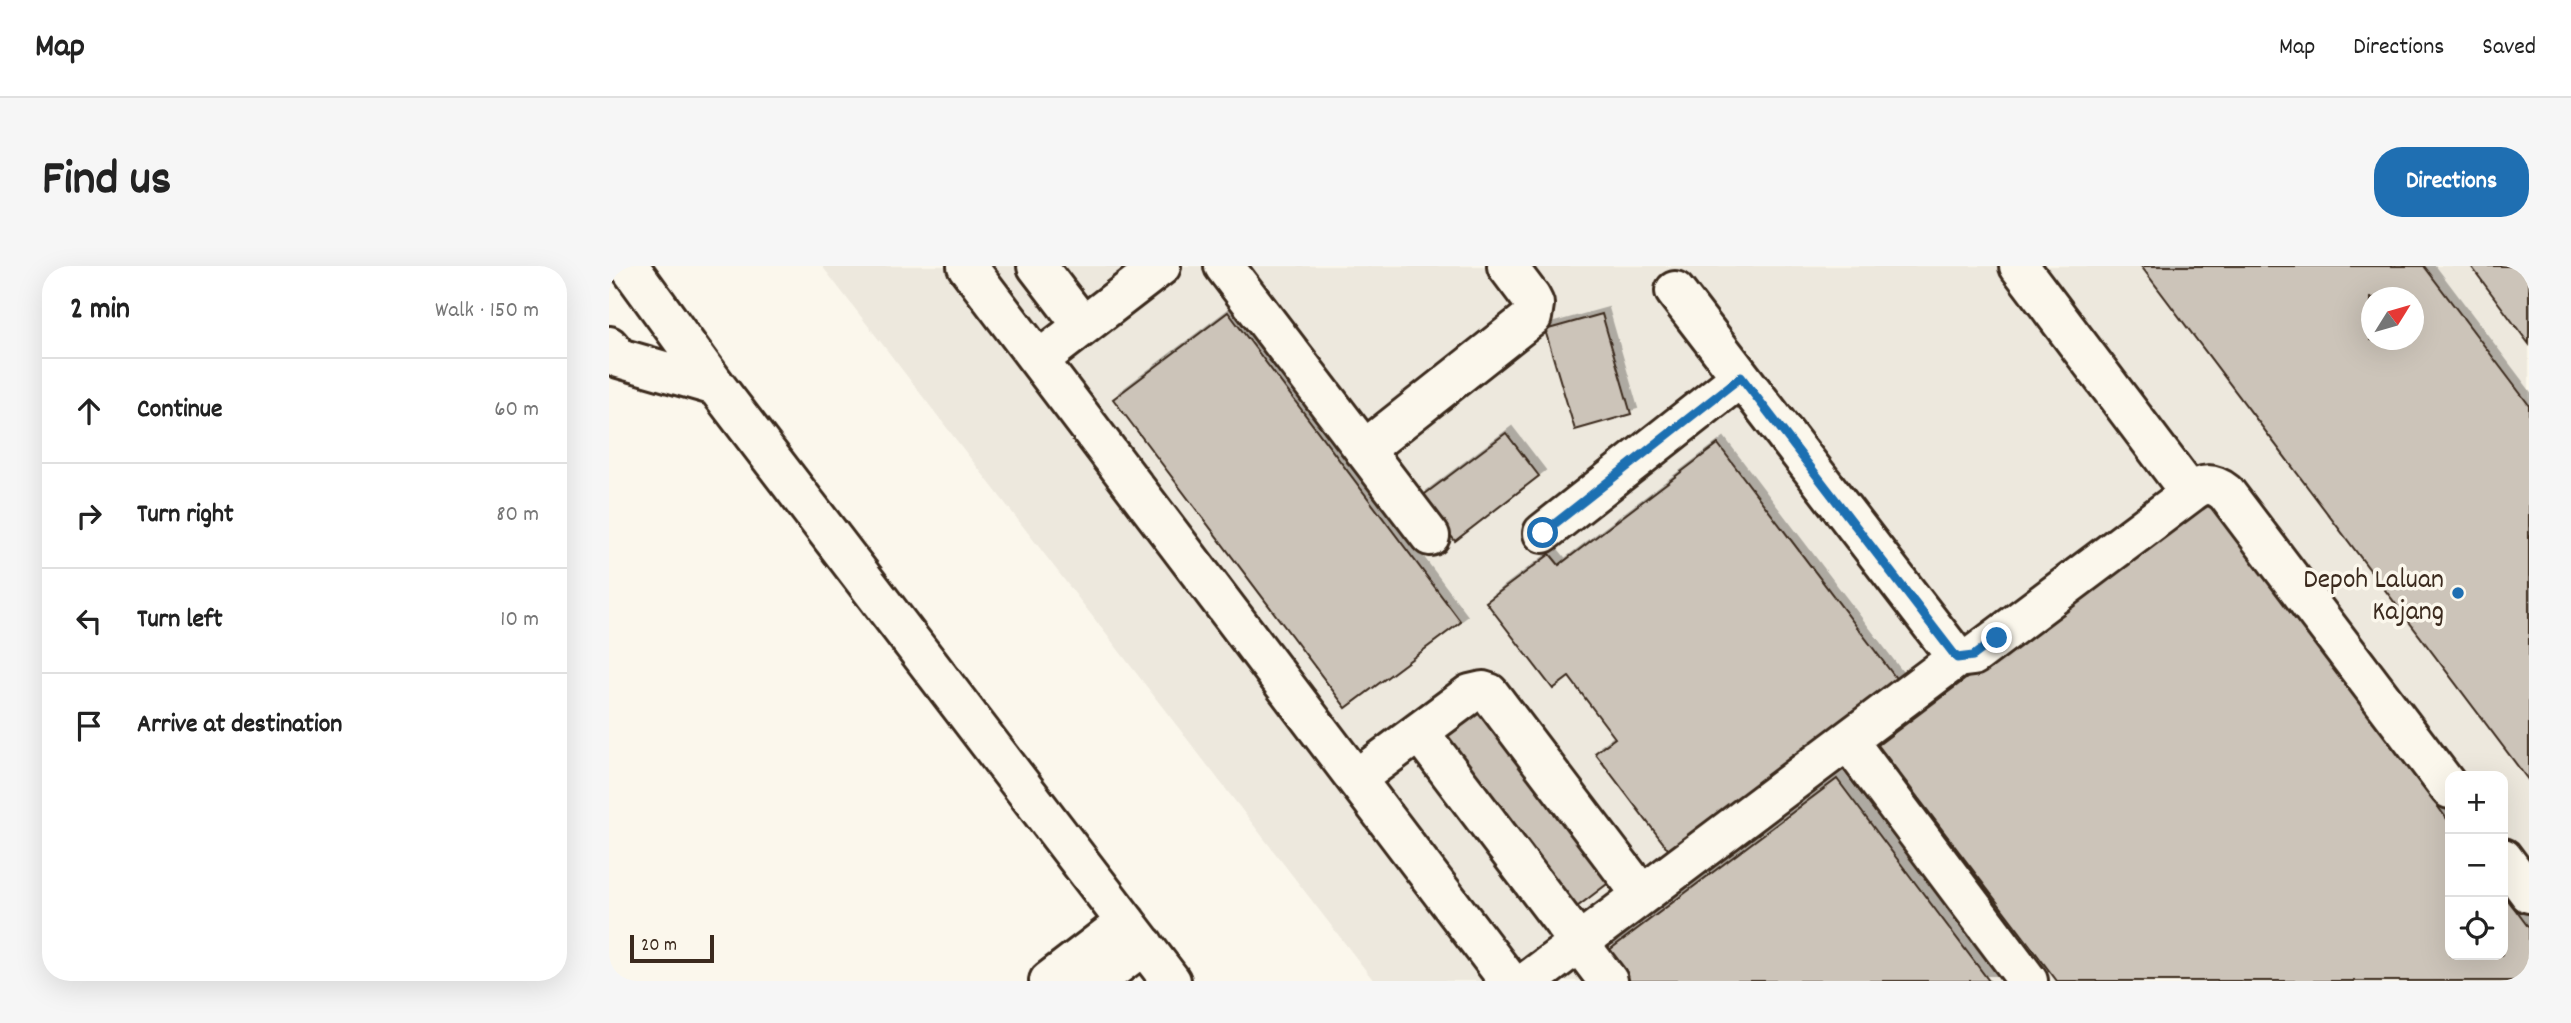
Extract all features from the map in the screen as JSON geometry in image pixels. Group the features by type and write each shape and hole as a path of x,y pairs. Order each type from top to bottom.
{"street":[{"path":"629,266 716,386 1171,981"},
{"path":"967,266 1509,981"},
{"path":"1037,266 1083,326"},
{"path":"1039,360 1161,266"},
{"path":"1224,266 1430,536"},
{"path":"1364,450 1532,317 1534,304 1507,266"},
{"path":"2019,266 2190,493"},
{"path":"1675,291 1957,658"},
{"path":"609,346 619,358 716,386"},
{"path":"1543,533 1741,377"},
{"path":"1528,981 1957,658 1973,656 2199,486 2207,484 2217,486 2226,493 2445,782"},
{"path":"1356,779 1470,694 1489,693 1642,895"},
{"path":"1419,732 1608,981"},
{"path":"1848,741 2028,981"},
{"path":"2508,865 2529,893"},
{"path":"1049,981 1135,933"},
{"path":"1096,981 1135,933"}],"shaded area":[{"path":"822,266 2529,266 2529,981 1374,981"}],"building":[{"name":"Depoh Laluan Kajang","path":"2141,266 2424,266 2529,405 2529,781"},
{"path":"2471,266 2529,266 2529,344"},
{"path":"1228,312 1461,622 1346,708 1113,399"},
{"path":"1602,314 1631,414 1575,430 1545,330"},
{"path":"1506,433 1539,476 1455,541 1421,497"},
{"path":"1718,444 1898,681 1671,853 1595,753 1615,738 1569,677 1553,689 1486,602 1550,554 1559,565"},
{"path":"2206,498 2445,816 2445,960 2508,960 2508,900 2529,928 2529,981 2057,981 1878,745"},
{"path":"1479,708 1611,881 1569,913 1437,740"},
{"path":"1837,779 1989,981 1630,981 1608,951"}],"place":[{"name":"Depoh Laluan Kajang","path":"2458,593"}],"route":[{"path":"1543,533 1741,377 1957,658 1973,656 1997,638"}]}
